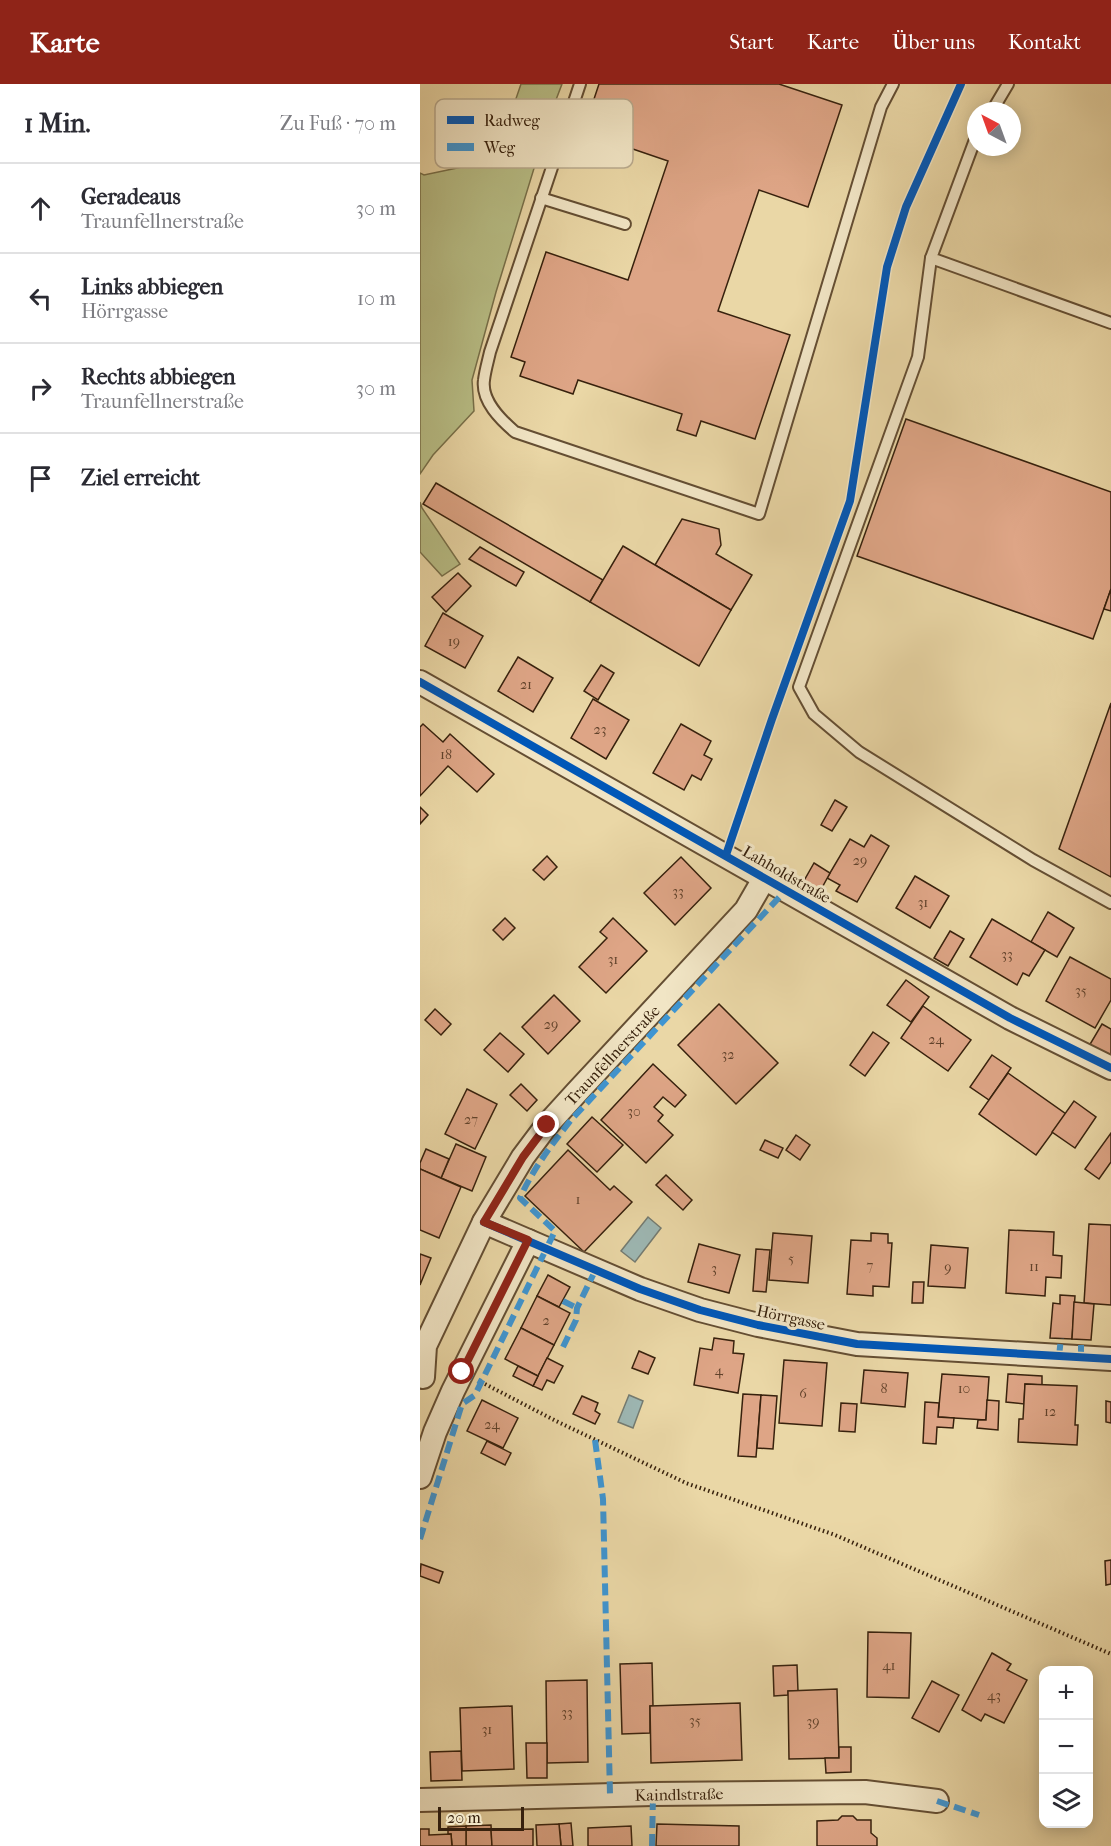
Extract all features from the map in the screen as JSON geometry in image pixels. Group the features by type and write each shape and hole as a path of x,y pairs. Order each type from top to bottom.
{"street":[{"name":"Lahholdstraße","path":"420,682 1010,1018 1111,1068"},
{"name":"Traunfellnerstraße","path":"422,1377 425,1346 484,1222 523,1157 547,1125 746,910 765,877"},
{"name":"Hörrgasse","path":"484,1222 640,1289 700,1310 759,1325 857,1344 1111,1359"},
{"path":"420,1477 435,1432 453,1391 528,1240"},
{"path":"422,1377 453,1391"},
{"name":"Kaindlstraße","path":"420,1800 642,1794 865,1792 938,1800"}],"lane":[{"path":"575,99 580,84"},
{"path":"551,168 490,352 483,383 489,403 501,420 515,432 759,514 881,107 892,84"},
{"path":"997,102 1008,84"},
{"path":"969,156 931,258 918,357 799,687 814,714 859,752 1033,860 1111,903"},
{"path":"541,198 626,224"},
{"path":"931,258 1111,324"}],"path":[{"path":"481,1382 556,1421 686,1483 835,1535 1111,1654"}],"green space":[{"path":"521,84 562,84 556,99 516,99"},
{"path":"457,168 534,168 472,380 474,411 433,455 420,474 420,173 424,175"},
{"path":"420,502 460,564 442,576 420,552"}],"water":[{"path":"648,1217 661,1228 635,1262 621,1251"},
{"path":"629,1395 643,1401 633,1428 618,1422"}],"building":[{"path":"599,84 779,84 842,105 808,207 759,190 718,311 790,335 755,439 701,421 696,436 677,430 682,414 578,380 573,394 520,376 525,362 511,357 546,252 628,280 668,161 633,149 633,99 594,99"},
{"path":"906,419 1111,492 1111,589 1093,639 857,556"},
{"path":"436,483 603,580 590,602 423,504"},
{"path":"682,519 719,529 721,545 716,554 752,575 731,610 655,565"},
{"path":"623,546 731,610 699,666 590,602"},
{"path":"480,547 524,572 516,586 469,559"},
{"path":"458,573 471,586 446,612 432,597"},
{"path":"1111,589 1111,611 1104,609"},
{"path":"443,613 483,636 465,668 425,646"},
{"path":"518,657 553,678 533,712 498,691"},
{"path":"601,665 614,673 598,700 584,691"},
{"path":"593,699 629,720 606,759 571,738"},
{"path":"1111,703 1111,877 1059,849"},
{"path":"423,724 443,742 450,734 494,774 477,792 448,766 420,796 420,727"},
{"path":"681,724 711,741 704,755 712,759 701,780 692,775 684,790 653,773"},
{"path":"835,800 847,807 832,831 821,825"},
{"path":"420,807 428,815 420,824"},
{"path":"871,835 889,846 857,902 836,891 840,885 827,878 850,839 864,847"},
{"path":"547,856 557,867 544,880 533,870"},
{"path":"681,857 711,888 675,925 644,893"},
{"path":"814,863 830,873 818,895 801,886"},
{"path":"915,876 949,896 930,928 896,908"},
{"path":"1048,912 1074,928 1057,957 1031,942"},
{"path":"505,918 515,928 503,940 493,930"},
{"path":"613,918 647,951 606,993 579,967 607,938 600,932"},
{"path":"992,919 1045,950 1029,976 1023,973 1017,985 970,957"},
{"path":"950,931 964,939 948,966 934,958"},
{"path":"1070,957 1111,979 1111,1000 1095,1028 1046,1001"},
{"path":"906,980 929,997 911,1022 887,1005"},
{"path":"554,995 580,1021 548,1054 522,1027"},
{"path":"719,1004 778,1063 736,1104 678,1045"},
{"path":"923,1006 971,1040 948,1071 901,1038"},
{"path":"435,1009 451,1024 441,1035 425,1020"},
{"path":"1102,1024 1111,1029 1111,1059 1089,1046"},
{"path":"873,1032 889,1043 865,1076 850,1065"},
{"path":"500,1033 524,1054 508,1072 484,1050"},
{"path":"992,1055 1011,1068 989,1100 970,1087"},
{"path":"653,1064 686,1095 675,1107 663,1097 654,1107 663,1115 658,1121 673,1135 646,1163 601,1120"},
{"path":"1008,1073 1066,1114 1036,1155 979,1114"},
{"path":"521,1084 537,1100 527,1111 510,1095"},
{"path":"467,1089 497,1104 475,1149 445,1134"},
{"path":"1074,1101 1096,1117 1075,1148 1052,1132"},
{"path":"592,1117 623,1145 597,1172 567,1144"},
{"path":"1111,1133 1111,1162 1099,1179 1085,1169"},
{"path":"796,1135 810,1145 800,1160 786,1150"},
{"path":"765,1140 783,1148 778,1158 760,1150"},
{"path":"456,1144 486,1157 472,1191 441,1178"},
{"path":"426,1149 449,1159 441,1178 420,1169"},
{"path":"568,1150 610,1190 614,1186 632,1202 584,1252 525,1196"},
{"path":"420,1169 461,1187 439,1238 420,1230"},
{"path":"666,1175 692,1200 683,1210 656,1185"},
{"path":"1089,1224 1111,1225 1111,1305 1084,1303"},
{"path":"1009,1230 1054,1232 1053,1255 1062,1256 1061,1278 1046,1277 1045,1296 1006,1293"},
{"path":"773,1233 812,1236 808,1283 769,1280"},
{"path":"871,1233 888,1234 888,1243 892,1243 889,1287 873,1286 873,1296 847,1294 851,1240 871,1241"},
{"path":"699,1244 740,1255 729,1293 688,1282"},
{"path":"931,1245 968,1248 965,1288 928,1286"},
{"path":"756,1249 770,1250 766,1292 753,1291"},
{"path":"420,1254 431,1258 420,1285"},
{"path":"548,1275 570,1287 559,1307 537,1296"},
{"path":"913,1282 924,1282 923,1303 912,1303"},
{"path":"1060,1295 1075,1296 1072,1339 1050,1338 1053,1303 1060,1304"},
{"path":"537,1296 570,1313 554,1345 521,1328"},
{"path":"1074,1302 1094,1304 1091,1340 1072,1339"},
{"path":"521,1328 554,1345 538,1376 505,1359"},
{"path":"714,1338 734,1341 733,1353 744,1354 738,1393 694,1385 700,1348 712,1350"},
{"path":"639,1351 655,1358 648,1374 632,1368"},
{"path":"547,1358 563,1366 554,1383 547,1380 542,1390 533,1386"},
{"path":"784,1360 827,1363 822,1426 779,1423"},
{"path":"518,1366 538,1376 533,1386 513,1376"},
{"path":"864,1370 908,1373 905,1407 861,1403"},
{"path":"942,1374 989,1377 986,1420 938,1417"},
{"path":"1008,1374 1042,1376 1042,1385 1025,1384 1024,1404 1006,1402"},
{"path":"1025,1384 1077,1386 1075,1425 1078,1425 1077,1445 1018,1442 1019,1419 1023,1419"},
{"path":"743,1394 761,1395 756,1457 738,1456"},
{"path":"761,1395 777,1396 773,1449 757,1448"},
{"path":"582,1396 598,1403 595,1411 600,1414 595,1424 573,1414"},
{"path":"482,1400 518,1418 503,1448 467,1431"},
{"path":"987,1400 999,1401 998,1430 977,1428 978,1420 986,1420"},
{"path":"1106,1401 1111,1402 1111,1423 1106,1422"},
{"path":"925,1402 939,1403 938,1417 954,1418 953,1428 937,1427 936,1444 923,1443"},
{"path":"841,1403 857,1404 855,1432 839,1431"},
{"path":"487,1441 511,1453 505,1465 481,1453"},
{"path":"1111,1560 1111,1584 1106,1585 1105,1561"},
{"path":"421,1564 443,1572 439,1583 420,1576"},
{"path":"868,1632 911,1633 909,1698 867,1697"},
{"path":"992,1653 1011,1664 1007,1670 1027,1680 1004,1723 985,1714 981,1721 962,1710"},
{"path":"652,1663 653,1706 650,1706 650,1733 622,1734 620,1664"},
{"path":"797,1665 798,1691 788,1691 788,1695 774,1696 773,1666"},
{"path":"587,1680 588,1762 547,1763 546,1681"},
{"path":"932,1681 959,1695 939,1732 912,1718"},
{"path":"837,1689 839,1758 789,1759 788,1691"},
{"path":"740,1703 742,1760 651,1763 650,1706"},
{"path":"512,1706 514,1769 462,1771 460,1708"},
{"path":"526,1743 547,1743 547,1778 527,1778"},
{"path":"839,1747 851,1747 851,1772 826,1773 825,1758 839,1758"},
{"path":"461,1751 462,1780 431,1781 430,1752"},
{"path":"842,1816 853,1816 857,1820 871,1820 871,1833 877,1838 877,1846 817,1846 817,1821 838,1820"},
{"path":"571,1823 573,1846 561,1846 559,1824"},
{"path":"559,1824 561,1846 537,1846 536,1825"},
{"path":"657,1824 739,1826 739,1846 656,1846"},
{"path":"491,1825 492,1846 466,1846 466,1826"},
{"path":"466,1826 466,1846 452,1846 448,1827"},
{"path":"631,1826 632,1846 588,1846 588,1828"},
{"path":"420,1829 429,1829 429,1835 451,1834 452,1846 420,1846"},
{"path":"533,1829 533,1846 492,1846 491,1830"}],"marked path":[{"path":"420,1539 462,1404 475,1395 555,1231 520,1198 531,1177 571,1120 786,890"},
{"path":"563,1347 576,1320 577,1308 596,1269"},
{"path":"563,1301 577,1308"},
{"path":"1059,1356 1061,1338"},
{"path":"1081,1339 1081,1357"},
{"path":"462,1372 481,1382"},
{"path":"595,1440 603,1499 610,1795"},
{"path":"652,1846 653,1794"},
{"path":"937,1801 979,1815"}],"cycle path":[{"path":"726,855 850,501 887,267 906,207 961,84"},
{"path":"420,682 1010,1018 1111,1068"},
{"path":"484,1222 640,1289 700,1310 758,1325 857,1344 1111,1359"}],"route":[{"path":"462,1372 528,1240 484,1222 523,1157 547,1125"}]}
